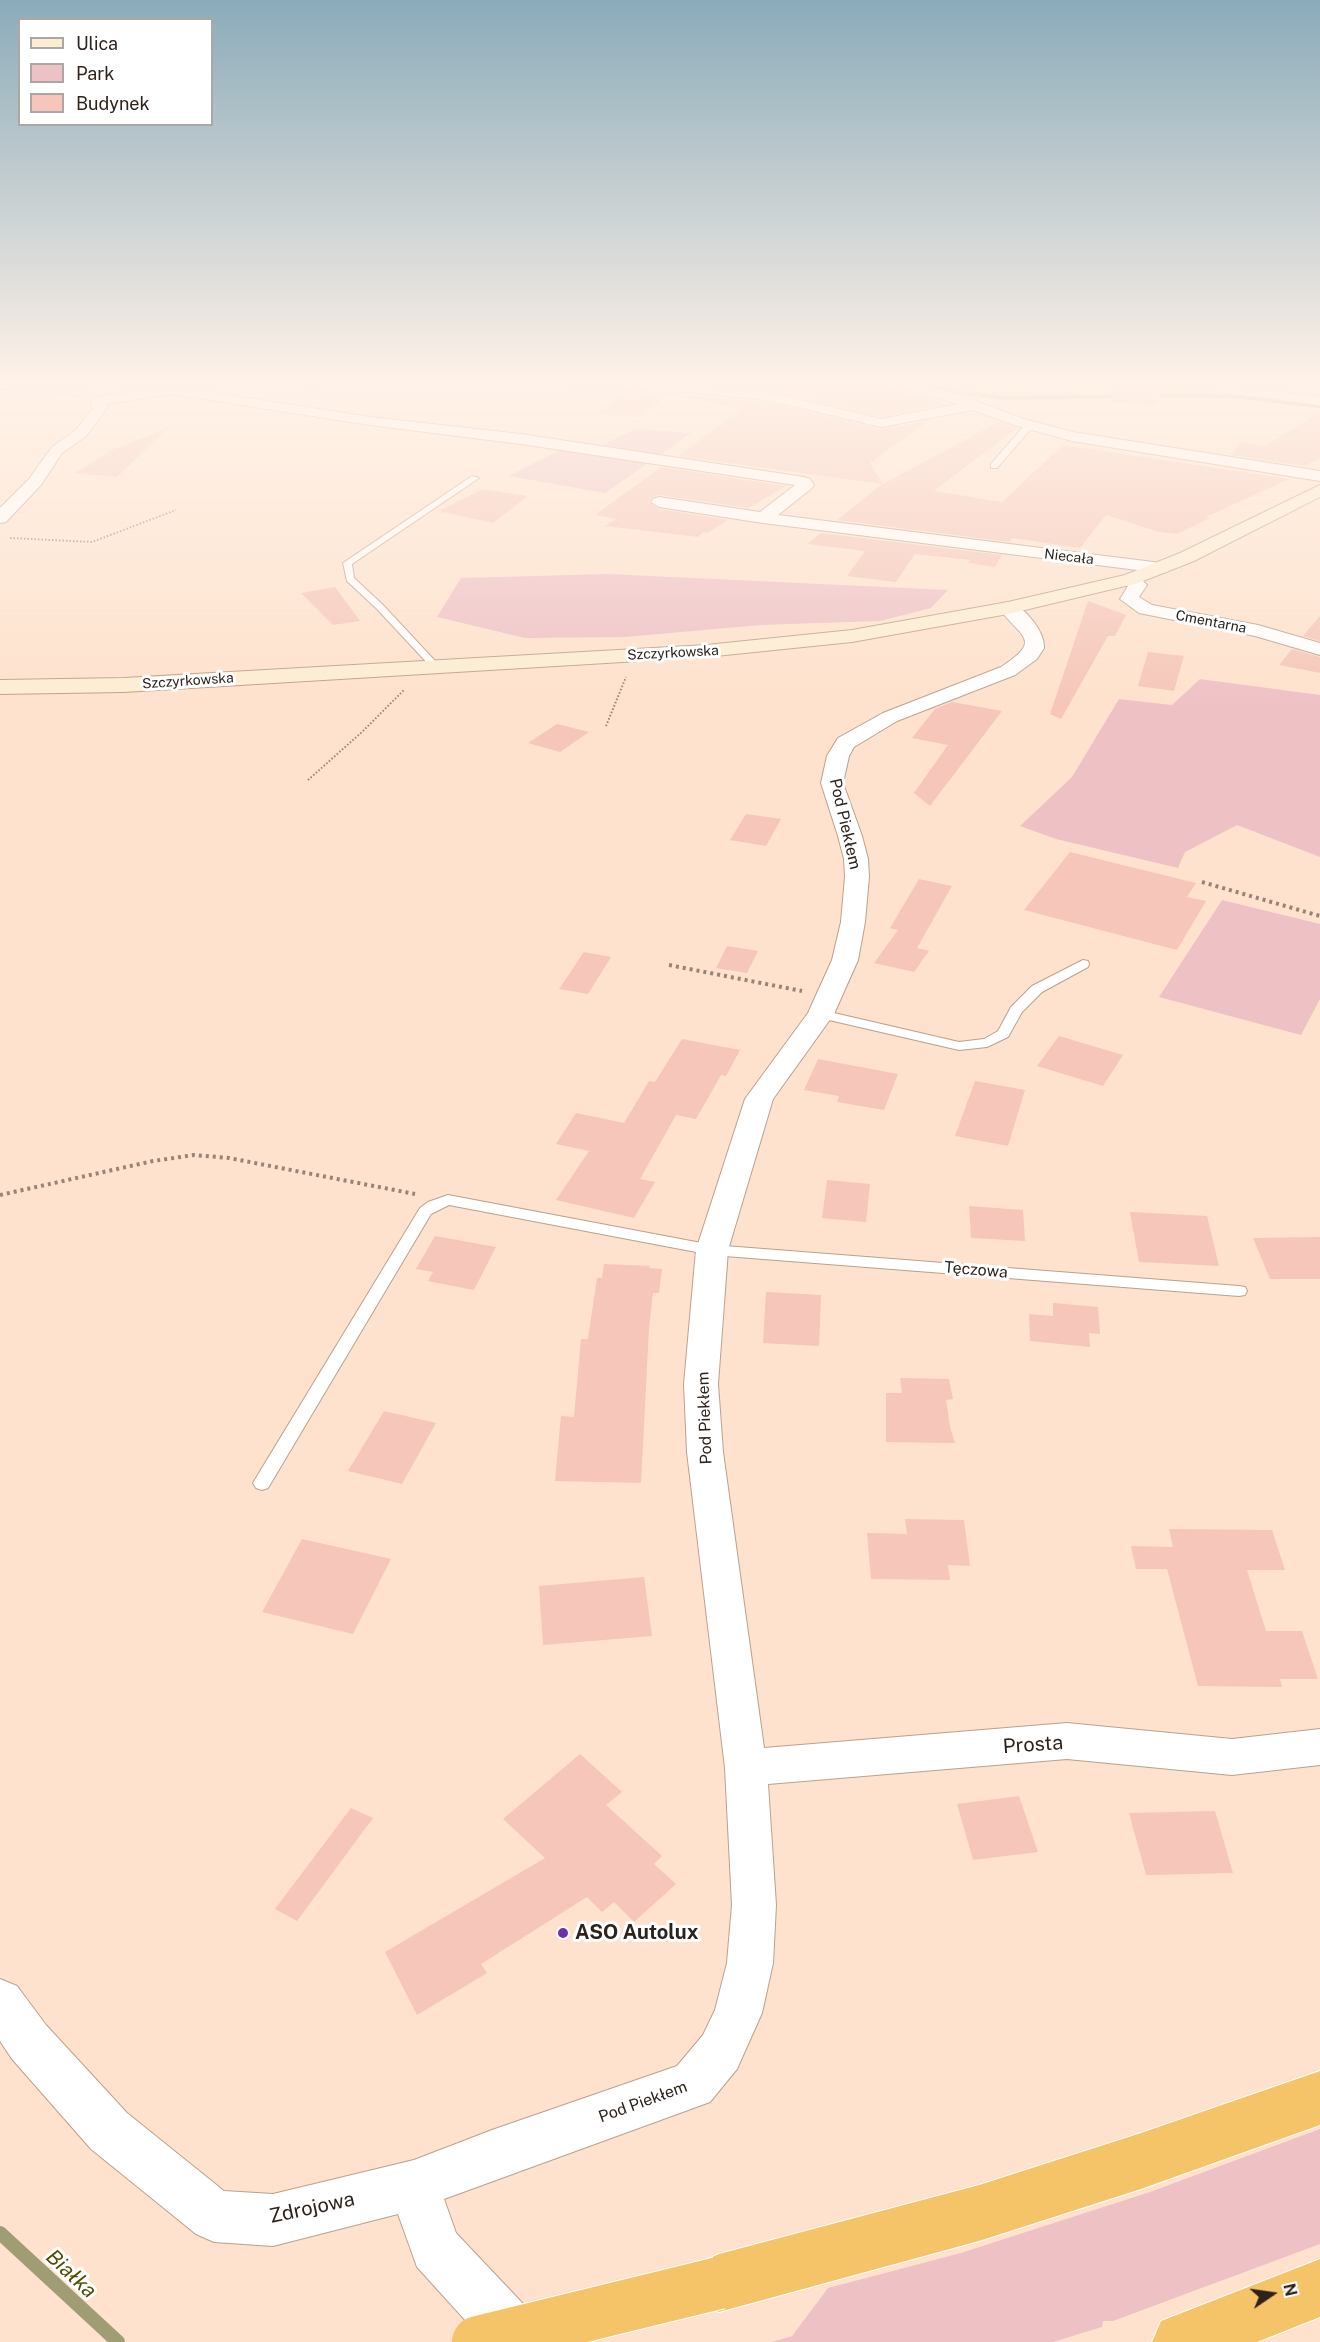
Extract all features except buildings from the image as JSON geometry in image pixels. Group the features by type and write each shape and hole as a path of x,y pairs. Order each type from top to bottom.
{"highway":[{"path":"478,2342 719,2283 979,2213 1141,2161 1320,2098"},
{"path":"1182,2342 1320,2288"}],"main road":[{"name":"Szczyrkowska","path":"0,687 112,685 633,655 816,641 1008,608 1131,579 1161,568 1320,490"}],"street":[{"path":"0,518 30,488"},
{"path":"763,518 801,488"},
{"name":"Niecała","path":"659,502 763,518 1161,568"},
{"name":"Cmentarna","path":"1131,579 1138,585 1129,599 1146,609 1258,631 1320,649"},
{"name":"Pod Piekłem","path":"414,2185 492,2155 693,2085 720,2052 738,2013 750,1963 754,1905 746,1768 713,1526 701,1383 712,1250 759,1099 825,1006 845,960 857,889 856,859 832,783 838,756 846,743 890,717 991,678 1025,662 1034,652 1036,643 1026,625 1008,608"},
{"name":"Prosta","path":"746,1768 1067,1741 1232,1757 1320,1747"},
{"name":"Zdrojowa","path":"0,2002 29,2042 109,2131 214,2216 273,2220 414,2185"},
{"path":"414,2185 435,2249 507,2326 517,2342"}],"lane":[{"path":"429,666 380,607 350,579 347,563 458,488"},
{"path":"825,1006 959,1046 987,1043 1003,1034 1016,1010 1037,989 1083,964"},
{"path":"262,1483 424,1211 448,1200"},
{"name":"Tęczowa","path":"448,1200 712,1250 1239,1291"}],"path":[{"path":"4,538 92,542 176,510"},
{"path":"606,726 633,655"},
{"path":"308,780 392,704 429,666"},
{"path":"1202,882 1320,916"},
{"path":"669,965 825,1006"},
{"path":"0,1195 153,1161 194,1155 229,1158 448,1200"}],"green space":[{"path":"578,488 612,488 605,493"},
{"path":"608,574 948,590 931,608 880,621 761,625 625,637 525,638 437,617 461,578"},
{"path":"1200,679 1320,695 1320,857 1237,825 1185,852 1178,868 1056,839 1020,826 1072,777 1119,699 1172,705"},
{"path":"1222,900 1320,924 1320,999 1301,1035 1159,997"},
{"path":"1320,2129 1320,2244 1113,2321 1103,2321 1102,2327 1053,2342 772,2342 792,2336 828,2288 961,2253 1150,2192"}],"waterway":[{"name":"Białka","path":"0,2233 118,2342"}],"place":[{"name":"ASO Autolux","path":"563,1933"}]}
